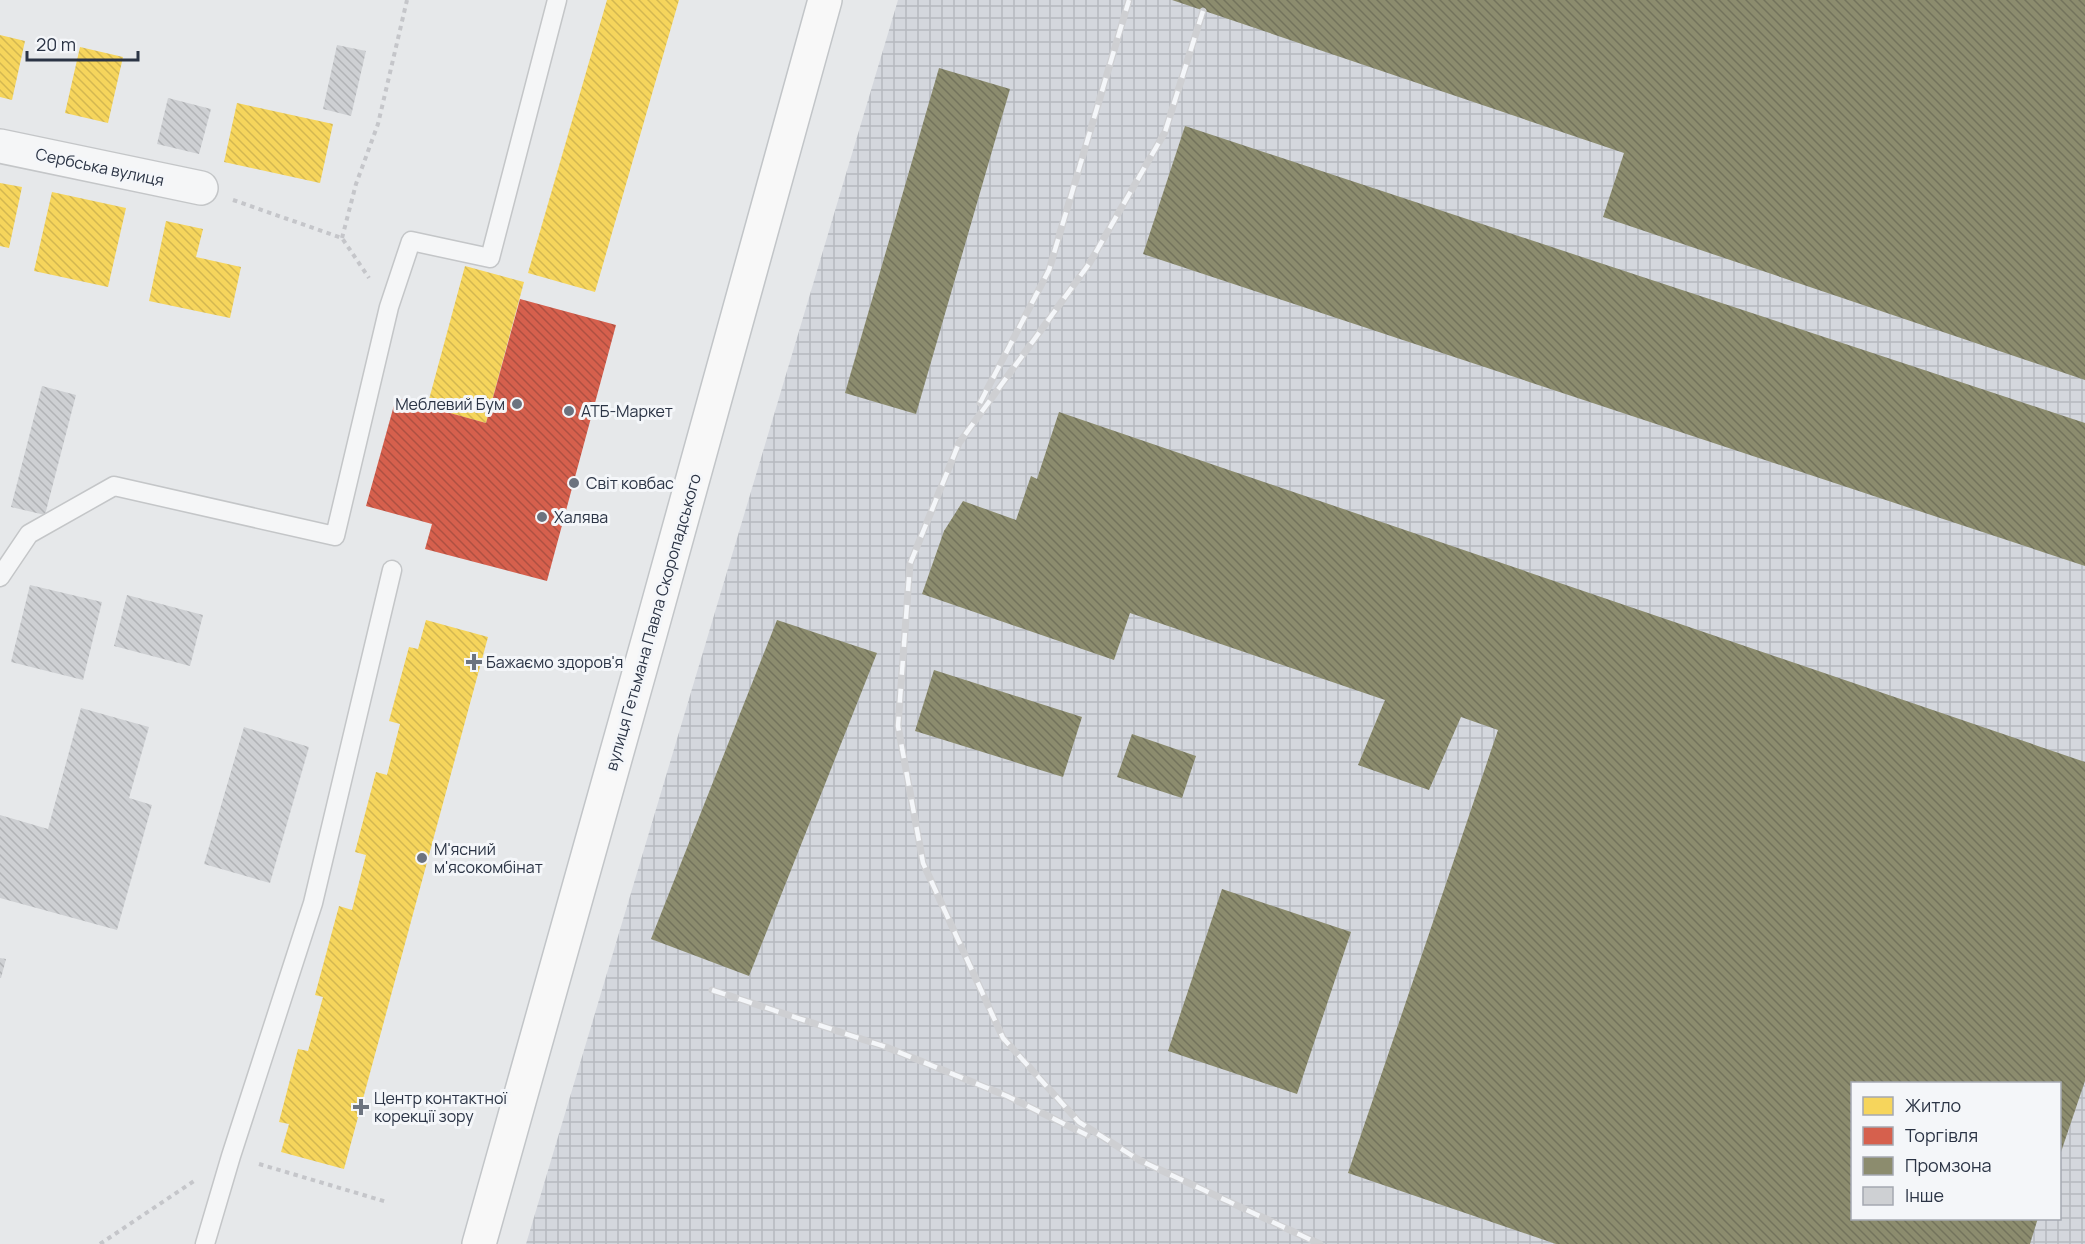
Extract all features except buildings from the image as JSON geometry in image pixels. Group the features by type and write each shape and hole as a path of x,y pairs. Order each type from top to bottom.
{"main road":[{"name":"вулиця Гетьмана Павла Скоропадського","path":"479,1244 825,0"}],"street":[{"name":"Сербська вулиця","path":"0,146 201,188"}],"lane":[{"path":"0,577 28,534 114,486 335,536 388,307 411,242 490,258 557,0"},
{"path":"205,1244 313,903 392,570"}],"path":[{"path":"342,238 356,184 378,124 407,0"},
{"path":"201,188 342,238 388,307"}],"shaded area":[{"path":"898,0 2085,0 2085,1244 526,1244"}],"railway":[{"path":"980,403 1049,270 1129,0"},
{"path":"1203,11 1165,132 1089,264 959,443 910,564 898,726 923,863 1003,1038 1079,1122 1139,1160 1320,1244"},
{"path":"712,990 886,1047 1007,1096 1087,1135"}],"place":[{"name":"Меблевий Бум","path":"517,404"},
{"name":"АТБ-Маркет","path":"569,411"},
{"name":"Світ ковбас","path":"574,483"},
{"name":"Халява","path":"542,517"},
{"name":"Бажаємо здоров'я","path":"474,662"},
{"name":"М'ясний м'ясокомбінат","path":"422,858"},
{"name":"Центр контактної корекції зору","path":"361,1107"}]}
